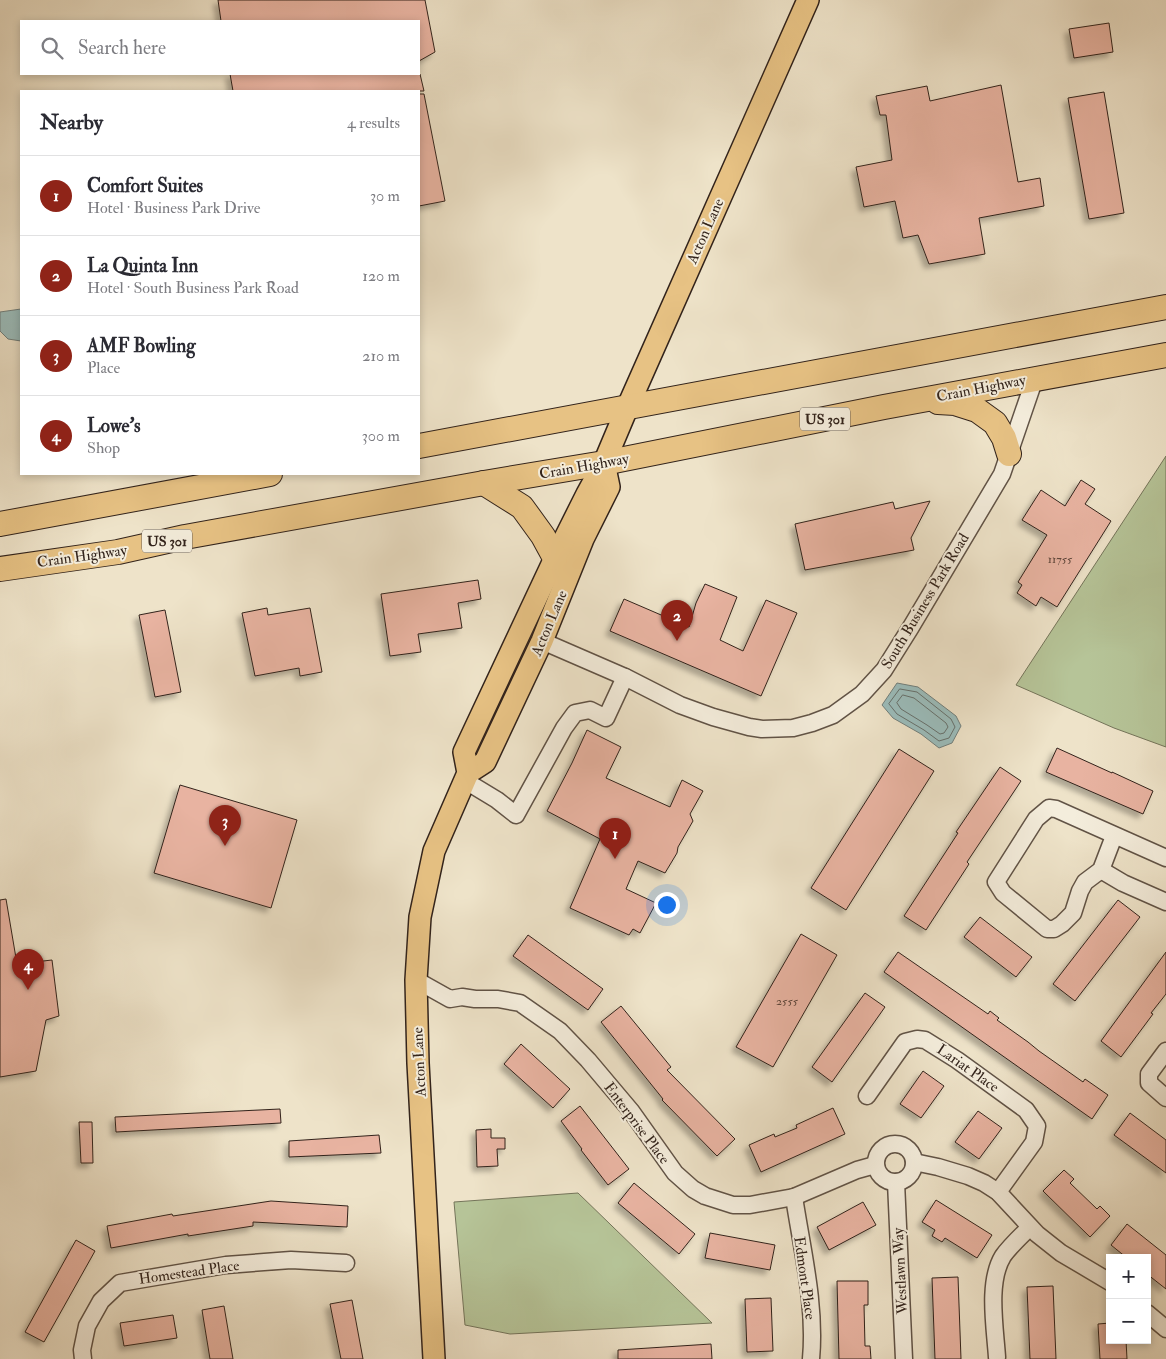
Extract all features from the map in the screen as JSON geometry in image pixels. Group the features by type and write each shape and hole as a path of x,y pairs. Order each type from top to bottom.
{"highway":[{"path":"420,446 1166,307"},
{"name":"Crain Highway","path":"0,569 118,552 185,537 604,463 884,407 1166,355"},
{"path":"884,407 932,402 955,403 977,410 995,422 1004,438 1009,454"},
{"path":"1,524 265,475"},
{"path":"484,483 522,507 543,536 555,558"}],"main road":[{"name":"Acton Lane","path":"434,1359 418,1063 416,980 420,917 434,851 466,776 464,752 555,558 604,463 808,0"},
{"name":"Acton Lane","path":"466,776 485,762 542,641 583,539 609,487 604,463"}],"street":[{"name":"South Business Park Road","path":"542,641 625,677 680,705 749,728 793,728 833,715 862,694 884,670 1002,474 1035,378"},
{"path":"466,776 516,815 564,728 575,713 590,710 606,718 625,677"},
{"path":"1114,836 1100,870 1085,882 1080,891 1073,913 1062,924 1054,928 1047,929 1003,893 996,882 1036,819 1049,808 1056,809 1166,858"},
{"path":"1100,870 1123,883 1166,902"},
{"name":"Enterprise Place","path":"416,980 450,999 462,997 475,999 498,998 520,1003 560,1030 631,1111 675,1173 693,1189 705,1196 733,1205 750,1205 794,1197 857,1170 875,1165"},
{"name":"Lariat Place","path":"867,1096 905,1042 917,1039 925,1040 958,1060 1026,1110 1037,1126 1034,1142 998,1192"},
{"path":"1166,1051 1150,1074 1149,1083 1166,1098"},
{"path":"893,1144 899,1144 910,1151 914,1162 914,1168 907,1178 896,1182 884,1180 875,1165 878,1153 887,1145 893,1144"},
{"path":"914,1162 938,1166 968,1176 998,1192 1037,1234 1062,1254 1106,1280"},
{"name":"Westlawn Way","path":"896,1182 904,1359"},
{"name":"Edmont Place","path":"794,1197 811,1301 813,1339 811,1359"},
{"path":"997,1357 994,1284 1003,1256 1030,1227"},
{"name":"Homestead Place","path":"83,1359 82,1350 87,1326 101,1301 120,1282 226,1265 292,1260 346,1263"},
{"path":"1151,1316 1166,1329"}],"green space":[{"path":"1166,456 1166,747 1114,728 1016,685"},
{"path":"578,1193 712,1323 510,1334 465,1325 454,1202"}],"water":[{"path":"20,309 20,341 8,339 0,331 0,312"},
{"path":"897,683 918,687 956,716 961,726 952,743 939,748 921,734 893,718 882,705"}],"building":[{"path":"218,0 425,0 435,52 420,60 420,20 221,20"},
{"path":"1109,23 1113,52 1074,58 1069,29"},
{"path":"420,74 424,91 420,90 233,90 230,75"},
{"path":"1001,85 1018,182 1040,178 1044,206 979,218 985,254 929,264 918,235 903,238 895,201 864,207 856,167 892,160 886,115 880,115 876,96 927,86 930,101"},
{"path":"1104,92 1124,213 1089,219 1068,98"},
{"path":"420,94 424,94 445,201 420,206"},
{"path":"1081,480 1095,489 1085,504 1111,521 1057,607 1041,597 1036,606 1017,593 1022,585 1018,582 1047,535 1022,520 1041,490 1065,506"},
{"path":"930,501 911,538 914,550 805,570 795,524 893,502 895,509"},
{"path":"478,580 481,599 458,603 462,628 418,634 421,652 390,656 381,594"},
{"path":"705,584 737,597 720,640 743,651 766,600 797,613 761,696 610,631 624,599 689,627 696,603"},
{"path":"267,608 268,615 310,608 322,672 300,676 299,668 255,676 242,613"},
{"path":"165,610 181,692 155,697 139,615"},
{"path":"587,730 621,747 606,778 670,807 682,780 703,791 690,814 693,821 665,873 638,861 626,889 656,903 640,933 633,929 629,935 570,908 600,839 547,811"},
{"path":"1057,748 1153,791 1143,814 1046,772"},
{"path":"899,749 934,771 846,910 811,888"},
{"path":"1000,767 1021,781 967,862 969,864 926,930 904,916 958,833 956,832"},
{"path":"180,785 297,820 271,908 154,873"},
{"path":"6,899 17,964 52,960 59,1016 46,1020 36,1071 0,1077 0,900"},
{"path":"1118,900 1140,917 1075,1001 1053,984"},
{"path":"980,917 1032,957 1016,977 964,937"},
{"path":"801,934 837,955 773,1067 736,1047"},
{"path":"528,935 603,989 588,1010 513,956"},
{"path":"898,952 988,1014 990,1011 999,1018 997,1020 1083,1082 1085,1079 1108,1095 1092,1119 884,972"},
{"path":"1166,952 1166,994 1121,1057 1101,1041"},
{"path":"865,993 885,1007 832,1082 812,1067"},
{"path":"621,1006 671,1067 667,1070 735,1139 717,1156 662,1100 601,1022"},
{"path":"521,1044 570,1089 553,1108 504,1064"},
{"path":"923,1071 944,1086 921,1118 900,1104"},
{"path":"580,1106 629,1169 608,1185 561,1121"},
{"path":"833,1108 845,1134 761,1172 749,1145 774,1134 775,1137 797,1128 796,1125"},
{"path":"280,1109 281,1123 116,1132 115,1117"},
{"path":"978,1111 1002,1128 979,1159 955,1142"},
{"path":"1130,1113 1166,1140 1166,1173 1114,1135"},
{"path":"79,1122 92,1122 93,1163 81,1163"},
{"path":"491,1129 491,1138 505,1138 505,1149 497,1149 498,1166 477,1167 476,1130"},
{"path":"379,1135 381,1153 289,1157 289,1141"},
{"path":"1064,1170 1074,1179 1070,1183 1097,1209 1100,1206 1110,1216 1090,1237 1043,1191"},
{"path":"634,1183 695,1234 679,1254 618,1203"},
{"path":"936,1200 992,1235 977,1258 945,1238 942,1242 932,1236 935,1230 922,1222"},
{"path":"271,1201 348,1206 347,1227 253,1222 253,1226 188,1236 188,1234 111,1248 107,1226 172,1214 173,1216"},
{"path":"863,1202 876,1225 829,1250 817,1227"},
{"path":"1127,1224 1166,1255 1166,1289 1151,1277 1151,1254 1122,1254 1111,1245"},
{"path":"710,1233 775,1245 770,1270 705,1258"},
{"path":"76,1240 95,1251 44,1342 25,1332"},
{"path":"958,1277 961,1359 935,1359 932,1278"},
{"path":"837,1281 868,1281 868,1305 864,1305 865,1346 870,1346 871,1359 839,1359"},
{"path":"1053,1286 1056,1359 1030,1359 1027,1287"},
{"path":"771,1298 773,1351 747,1352 745,1299"},
{"path":"352,1300 363,1359 341,1359 330,1304"},
{"path":"224,1306 233,1359 210,1359 202,1310"},
{"path":"173,1315 177,1338 124,1346 120,1323"},
{"path":"1106,1323 1106,1344 1126,1344 1127,1359 1100,1359 1098,1324"},
{"path":"711,1344 712,1359 618,1359 618,1350"}],"place":[{"name":"La Quinta Inn","path":"677,641"},
{"name":"AMF Bowling","path":"225,846"},
{"name":"Comfort Suites","path":"615,859"},
{"name":"Lowe's","path":"28,990"}]}
